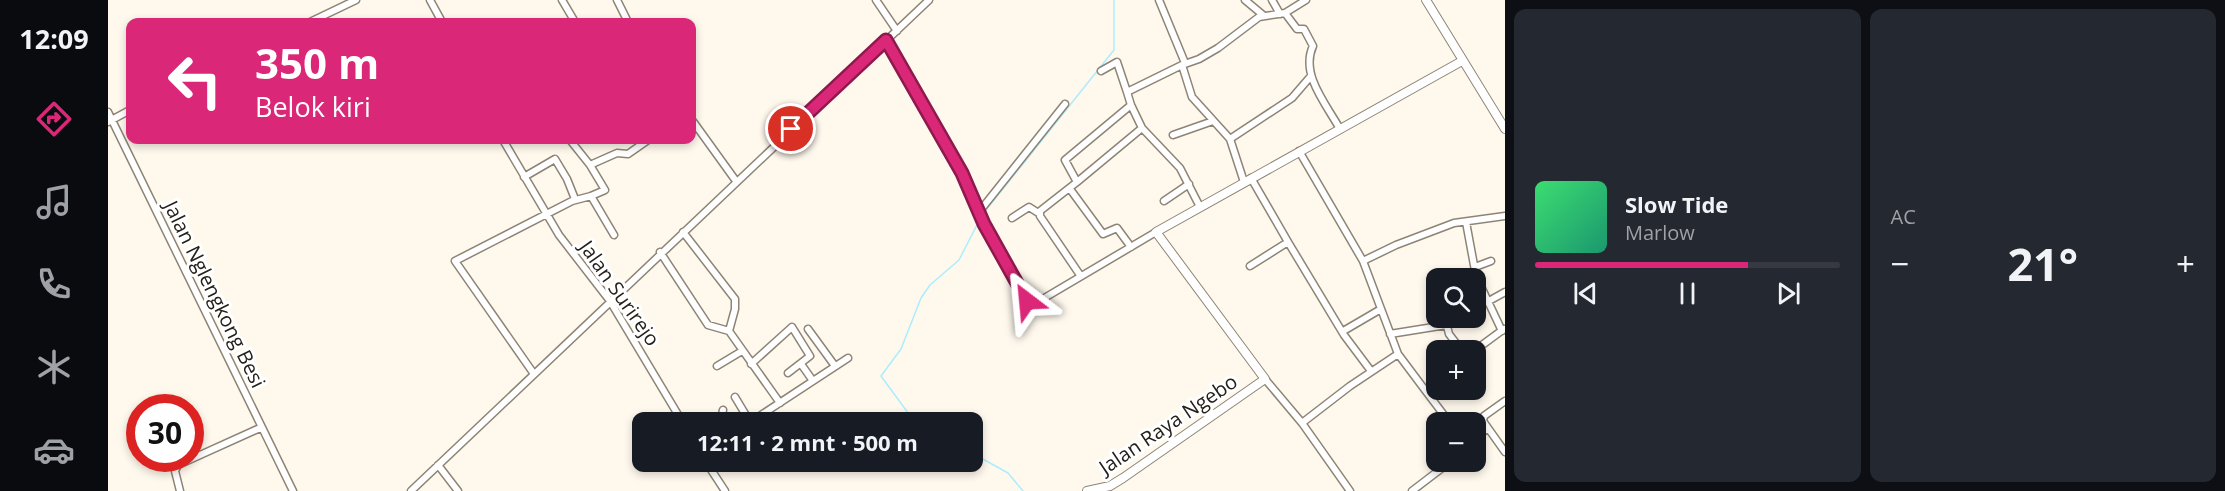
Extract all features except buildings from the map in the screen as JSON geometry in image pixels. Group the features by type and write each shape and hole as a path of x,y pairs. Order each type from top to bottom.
{"street":[{"path":"318,18 356,0"},
{"path":"430,0 440,18"},
{"path":"562,0 573,18"},
{"path":"616,0 626,18"},
{"path":"876,0 897,30"},
{"path":"411,491 660,252 684,232 929,0"},
{"path":"1159,0 1184,64 1192,96 1230,139 1248,180 1344,335 1371,371"},
{"path":"1245,0 1263,15"},
{"path":"1272,0 1297,29 1304,29 1313,46 1308,55 1311,76 1340,129"},
{"path":"1127,92 1184,64 1200,59 1263,15 1283,13 1306,0"},
{"path":"1426,0 1505,129"},
{"path":"886,40 962,173 979,212 1027,301 1041,300 1080,275 1462,61"},
{"path":"1101,71 1117,62 1131,105 1142,128 1166,150 1189,184 1200,207"},
{"path":"1230,139 1292,98 1311,76"},
{"path":"979,212 1065,104"},
{"path":"1077,182 1065,160 1131,105"},
{"name":"Jalan Nglengkong Besi","path":"108,112 110,121 293,491"},
{"path":"110,121 126,112"},
{"path":"1173,135 1214,121"},
{"path":"696,126 736,181"},
{"path":"1040,214 1142,128"},
{"name":"Jalan Surirejo","path":"505,144 578,262 610,301 676,412"},
{"path":"534,374 455,261 575,199 605,190 590,165 573,144"},
{"path":"590,165 617,153 631,153 643,144"},
{"path":"1299,152 1363,261 1398,354 1442,412"},
{"path":"524,177 555,159 575,199"},
{"path":"1164,201 1189,184"},
{"path":"1070,189 1103,234 1117,228 1131,247"},
{"path":"591,196 614,235"},
{"path":"1012,218 1029,207 1040,214 1080,275"},
{"path":"1363,261 1396,245 1454,223 1505,216"},
{"path":"1466,222 1476,276 1503,330 1486,342"},
{"path":"684,232 735,299 735,309 729,331"},
{"path":"1156,232 1265,379 1302,423 1350,491"},
{"path":"1250,266 1288,242"},
{"path":"660,252 708,325 729,331 780,403"},
{"path":"1475,267 1491,261"},
{"path":"1487,302 1505,292"},
{"path":"1345,330 1381,309"},
{"path":"1390,334 1426,326"},
{"path":"752,364 792,327 810,354 809,359 788,373"},
{"path":"808,329 835,366"},
{"path":"717,366 742,351"},
{"path":"1302,423 1371,371 1398,354"},
{"path":"766,412 848,358"},
{"path":"801,364 813,381"},
{"name":"Jalan Raya Ngebo","path":"1087,491 1106,488 1164,451 1265,379"},
{"path":"735,397 743,412"},
{"path":"1504,448 1483,421 1484,416 1505,401"},
{"path":"180,491 175,471 178,465 260,428"},
{"path":"438,465 458,491"},
{"path":"713,472 725,491"},
{"path":"1412,491 1437,472"}],"waterway":[{"path":"986,210 1114,50 1114,0"},
{"path":"907,412 881,376 901,349 921,298 930,285 959,260 979,221"},
{"path":"983,459 1008,473 1023,491"}],"route":[{"path":"791,129 886,40 962,173 984,224 1027,301"}]}
